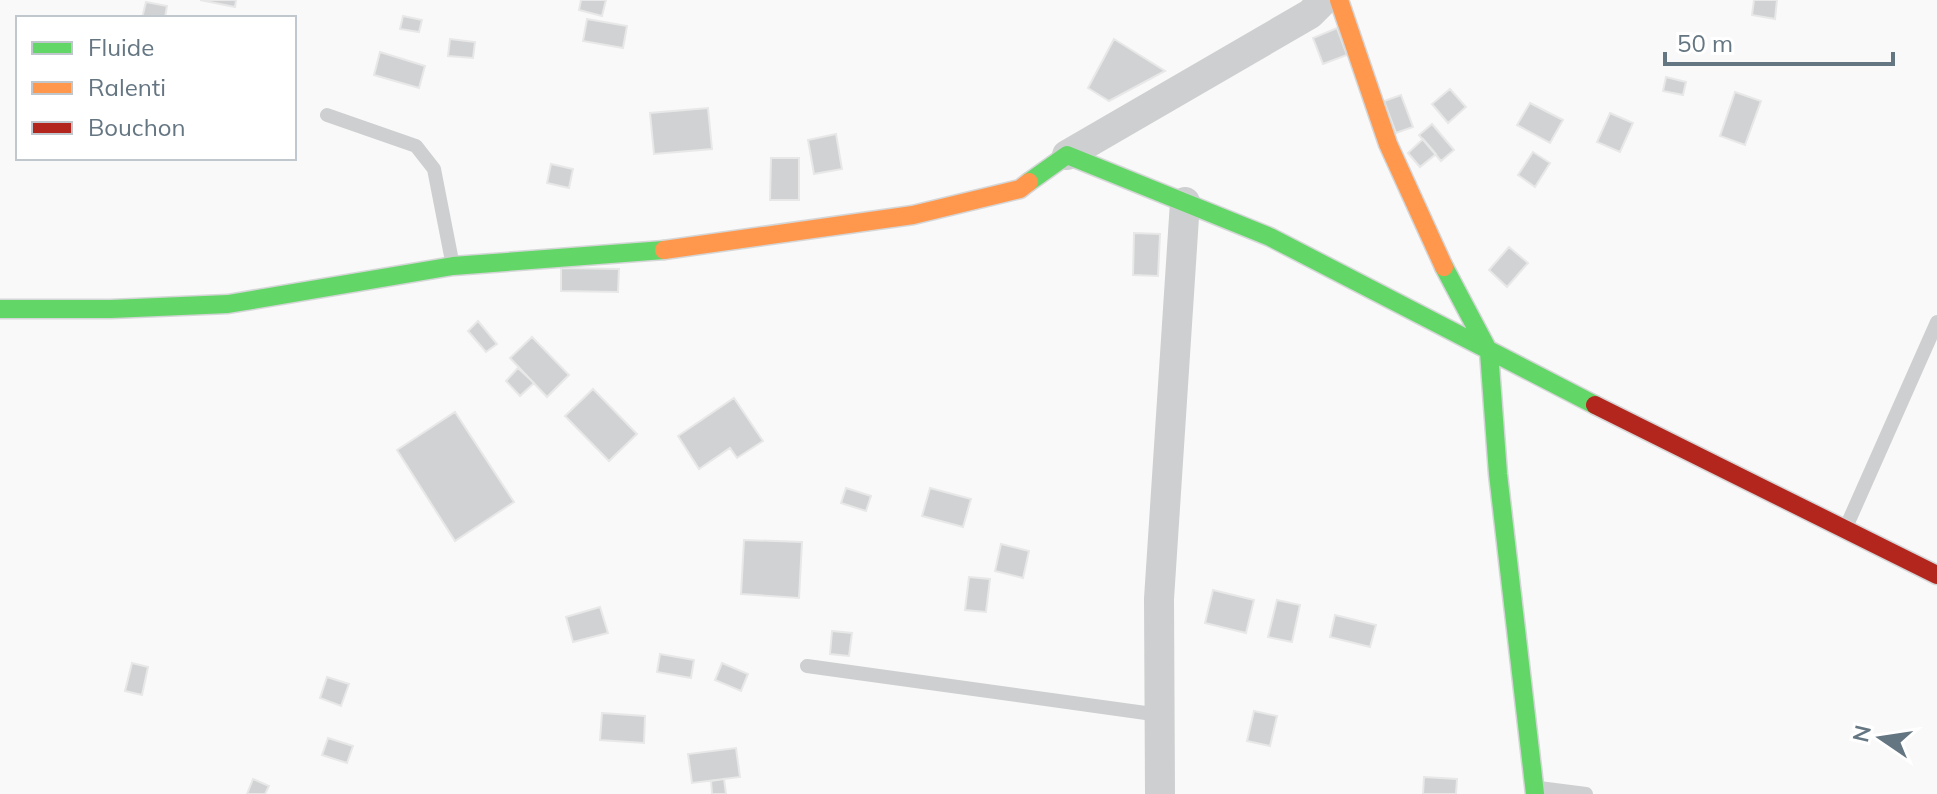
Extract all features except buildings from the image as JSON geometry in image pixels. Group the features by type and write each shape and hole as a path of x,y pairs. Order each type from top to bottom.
{"street":[{"path":"0,309 111,309 228,304 453,266 688,248 913,215 1020,189 1067,155 1310,14 1324,0"},
{"path":"1339,0 1388,144 1442,264 1489,352 1498,474 1535,791"},
{"path":"1067,155 1270,237 1489,352 1937,575"},
{"path":"1160,794 1159,599 1185,202"}],"lane":[{"path":"327,115 416,146 434,169 453,266"},
{"path":"1845,529 1937,322"},
{"path":"807,666 1160,715"},
{"path":"1535,791 1586,794"}],"traffic: fast":[{"path":"1029,182 1067,155 1270,237 1595,405"},
{"path":"0,309 111,309 228,304 453,266 664,250"},
{"path":"1444,267 1489,352 1498,474 1535,794"}],"traffic: slow":[{"path":"1339,0 1388,144 1444,267"},
{"path":"664,250 913,215 1020,189 1029,182"}],"traffic: jam":[{"path":"1595,405 1937,575"}]}
